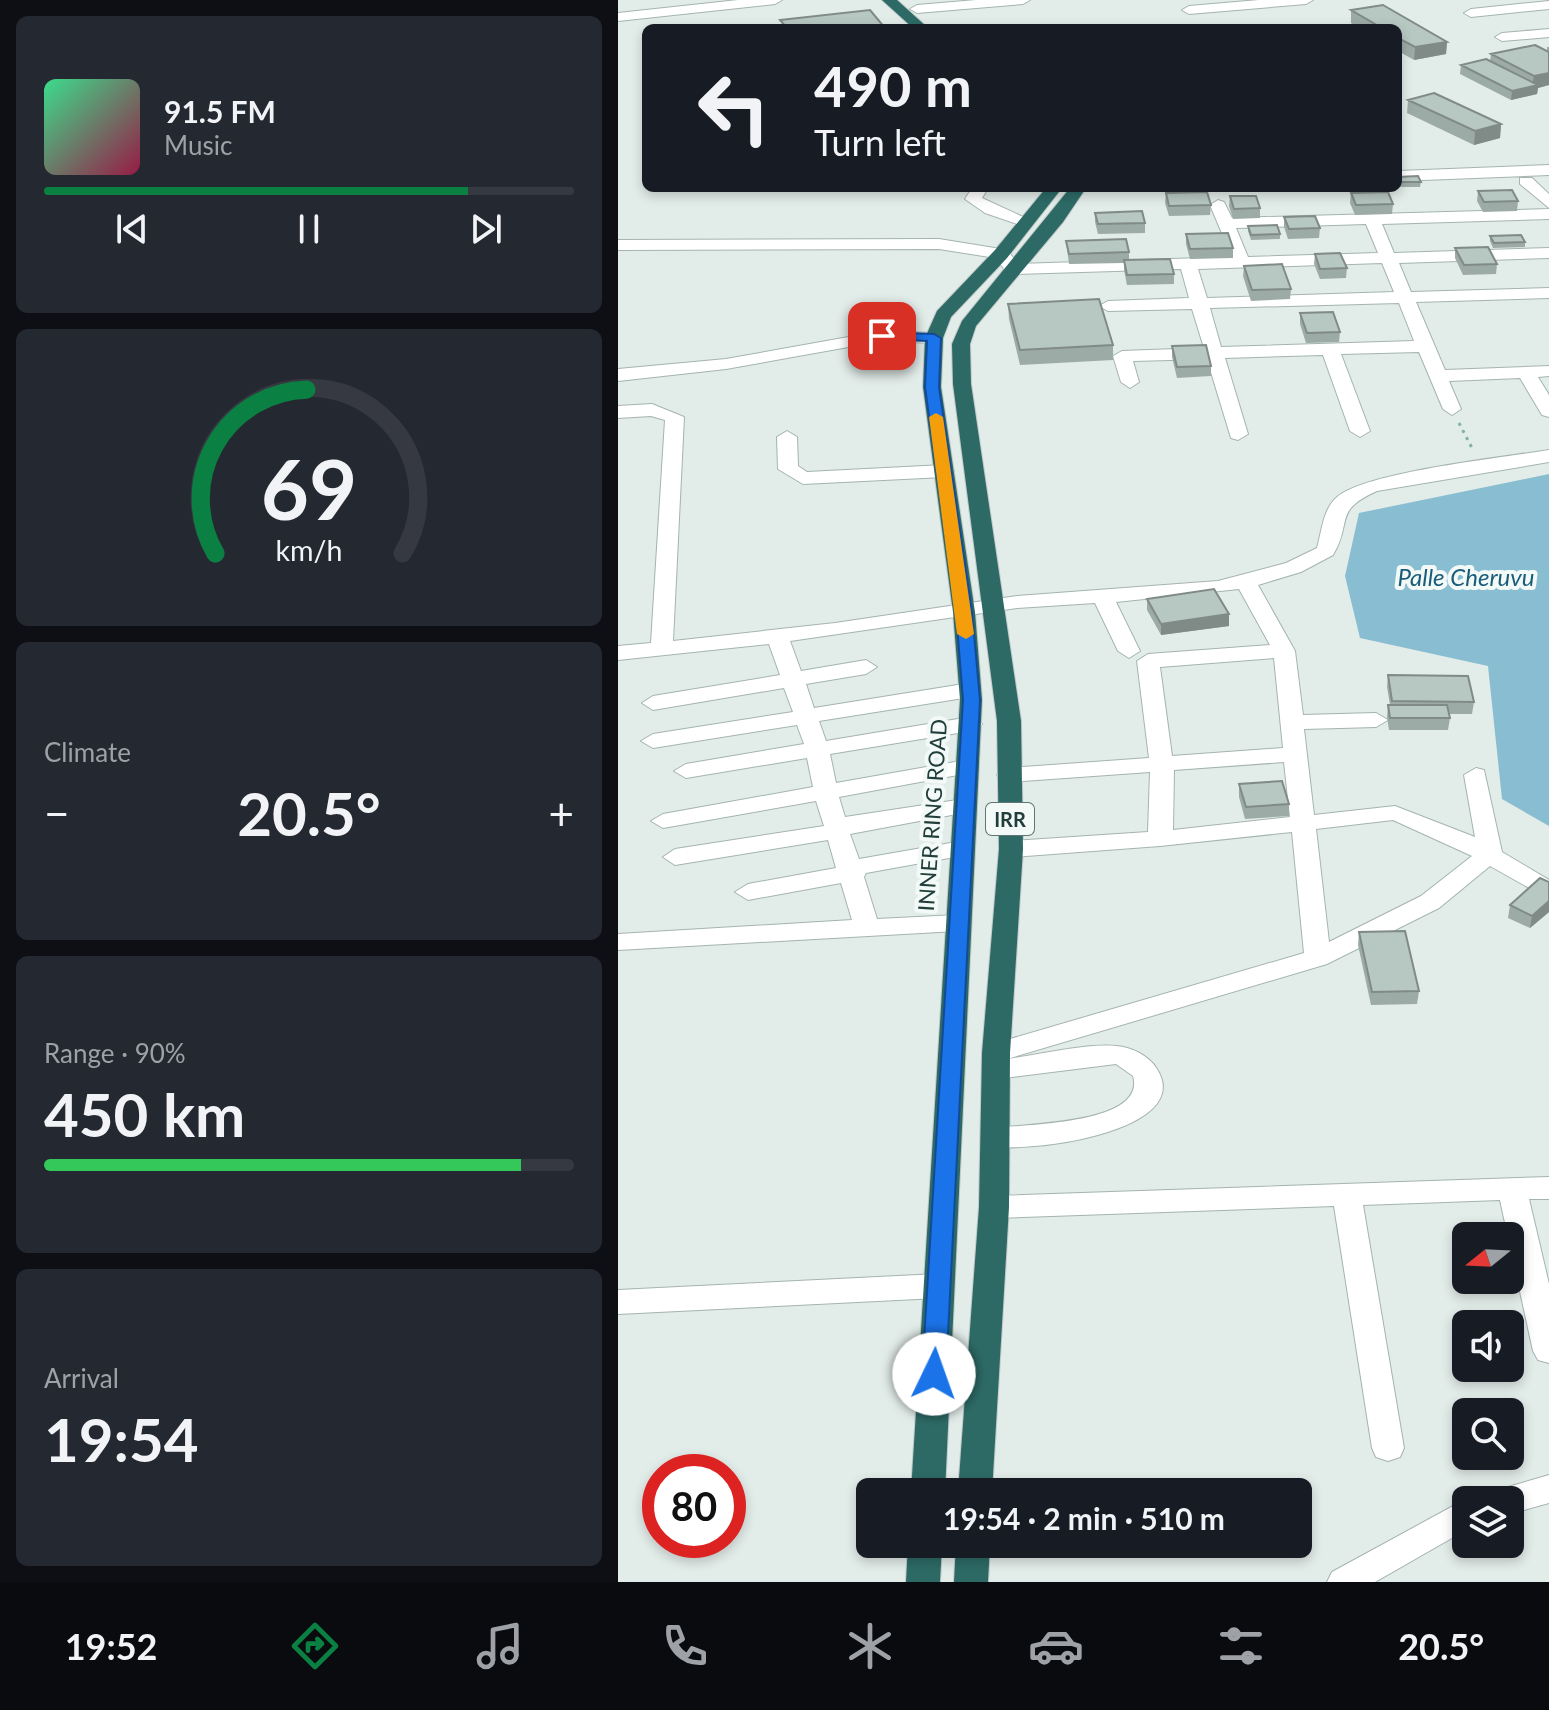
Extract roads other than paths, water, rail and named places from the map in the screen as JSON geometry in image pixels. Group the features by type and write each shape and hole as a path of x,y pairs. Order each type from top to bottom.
{"highway":[{"path":"889,0 916,24"},
{"path":"914,5 935,24"},
{"name":"INNER RING ROAD","path":"976,1478 994,1207 996,1062 1011,849 1009,721 962,384 961,344 968,325 1007,262 1026,222 1051,192"},
{"name":"INNER RING ROAD","path":"929,1478 970,724 964,612 932,387 934,338 943,315 1057,219 1075,192"},
{"path":"923,1582 924,1558"},
{"path":"971,1582 972,1558"}],"street":[{"path":"618,17 775,0"},
{"path":"914,5 1023,0"},
{"path":"1189,10 1306,0"},
{"path":"1471,13 1549,5"},
{"path":"1502,37 1549,33"},
{"path":"1225,223 1372,219 1443,196 1549,170"},
{"path":"1402,178 1443,196 1549,214"},
{"path":"1526,181 1549,203"},
{"path":"977,192 973,199 979,205 1026,222"},
{"path":"1218,205 1242,262"},
{"path":"1372,219 1452,409"},
{"path":"618,245 939,244 1007,262 1188,264 1549,253"},
{"path":"1188,264 1238,434"},
{"path":"1108,306 1549,293"},
{"path":"618,375 726,364 882,336 934,338"},
{"path":"1130,382 1122,356 1426,346"},
{"path":"1330,348 1360,431"},
{"path":"1439,376 1549,371"},
{"path":"1526,372 1549,411"},
{"path":"618,412 652,410 675,417 662,649"},
{"path":"787,437 788,469 803,478 944,471"},
{"path":"618,653 778,637 964,612 994,605 1193,589 1245,580 1303,565 1326,551 1337,505 1353,493 1372,486 1549,456"},
{"path":"1245,580 1284,651 1318,958"},
{"path":"1103,597 1129,651"},
{"path":"778,637 791,682 818,752 826,794 853,870 867,927"},
{"path":"1160,839 1162,766 1148,661 1284,651"},
{"path":"653,703 866,667"},
{"path":"653,741 970,690"},
{"path":"1292,722 1376,720"},
{"path":"686,771 818,752 970,724"},
{"path":"1009,775 1296,754"},
{"path":"663,821 966,767"},
{"path":"1476,775 1490,854"},
{"path":"675,857 964,806"},
{"path":"1011,849 1160,839 1395,813 1490,854 1549,891"},
{"path":"748,892 962,849"},
{"path":"996,1062 1318,958 1430,902 1490,854"},
{"path":"618,942 957,923"},
{"path":"995,1138 1125,1117 1149,1092 1148,1076 1133,1058 1116,1055 996,1062"},
{"path":"994,1207 1549,1188"},
{"path":"1512,1189 1549,1351"},
{"path":"1347,1195 1388,1448"},
{"path":"618,1302 938,1286"},
{"path":"1524,1496 1549,1489"},
{"path":"1344,1582 1452,1521"}],"water":[{"name":"Palle Cheruvu","path":"1549,474 1549,826 1502,799 1488,666 1360,638 1345,576 1359,513"}]}
